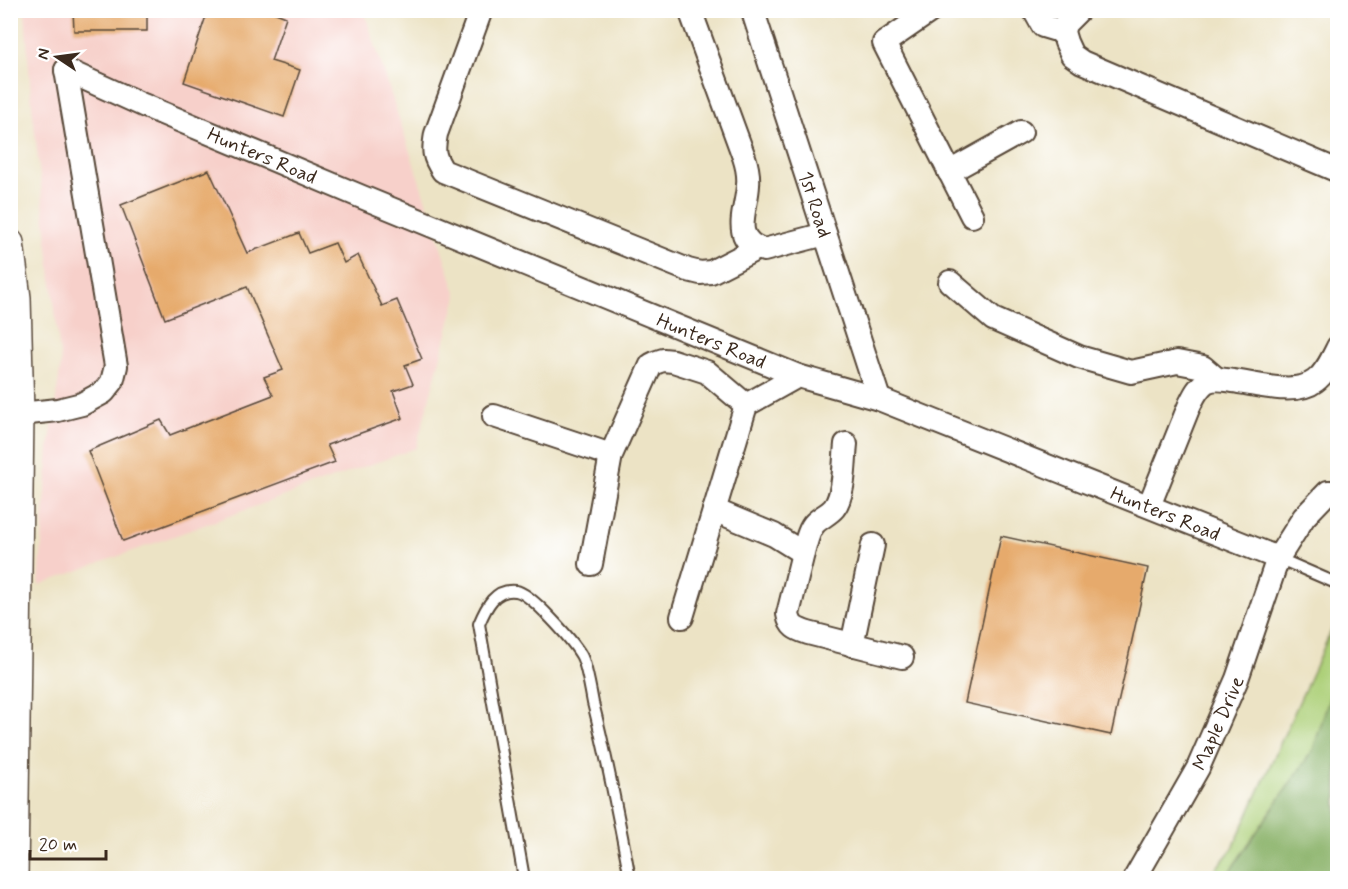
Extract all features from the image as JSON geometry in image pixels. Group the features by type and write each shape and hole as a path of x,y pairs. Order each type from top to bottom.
{"street":[{"path":"481,10 436,134 434,156 443,171 700,273 711,272 758,248"},
{"path":"690,10 748,171 742,228 747,240 764,250 825,234"},
{"name":"1st Road","path":"753,10 879,399"},
{"path":"932,10 884,43 972,216"},
{"path":"1034,10 1043,26 1063,32"},
{"path":"1079,10 1065,24 1063,32 1072,55 1082,62 1338,171"},
{"name":"Hunters Road","path":"15,415 58,410 82,404 104,392 112,382 116,366 66,70 143,105 362,197 798,376 879,399 1278,558"},
{"path":"949,171 1021,132"},
{"path":"10,243 17,298 14,879"},
{"path":"950,282 993,319 1079,357 1131,372 1177,362 1203,367 1217,379"},
{"path":"1149,506 1190,404 1198,389 1206,382 1217,379 1285,389 1297,388 1314,382 1327,368 1338,347"},
{"path":"591,564 611,455 651,365 663,360 673,361 707,372 746,405"},
{"path":"682,617 746,405 798,376"},
{"path":"494,416 611,455"},
{"path":"846,444 842,491 833,509 815,522 811,529 788,614 789,621 793,628 902,657"},
{"path":"1278,558 1304,517 1328,492 1338,492"},
{"path":"714,510 774,535 803,553"},
{"path":"852,645 873,545"},
{"name":"Maple Drive","path":"1135,879 1198,768 1237,679 1278,558"}],"lane":[{"path":"1278,558 1338,584"},
{"path":"525,879 479,624 495,596 506,591 519,591 533,600 582,656 605,751 630,879"}],"shaded area":[{"path":"25,11 364,11 457,296 416,448 39,585 49,448 61,363 31,97"}],"green space":[{"path":"1337,618 1337,878 1208,878 1233,848"},
{"path":"1337,674 1337,878 1225,878 1313,750"}],"building":[{"path":"73,10 147,10 147,31 74,31"},
{"path":"208,10 268,10 286,17 271,61 300,70 284,117 184,82"},
{"path":"209,170 247,253 299,233 308,253 335,243 344,263 358,255 382,306 397,300 422,359 405,365 413,384 393,391 403,418 327,445 335,462 123,541 88,451 161,420 170,435 273,395 264,377 283,370 247,287 165,319 121,205"},
{"path":"1001,536 1148,568 1111,735 965,703"}]}
